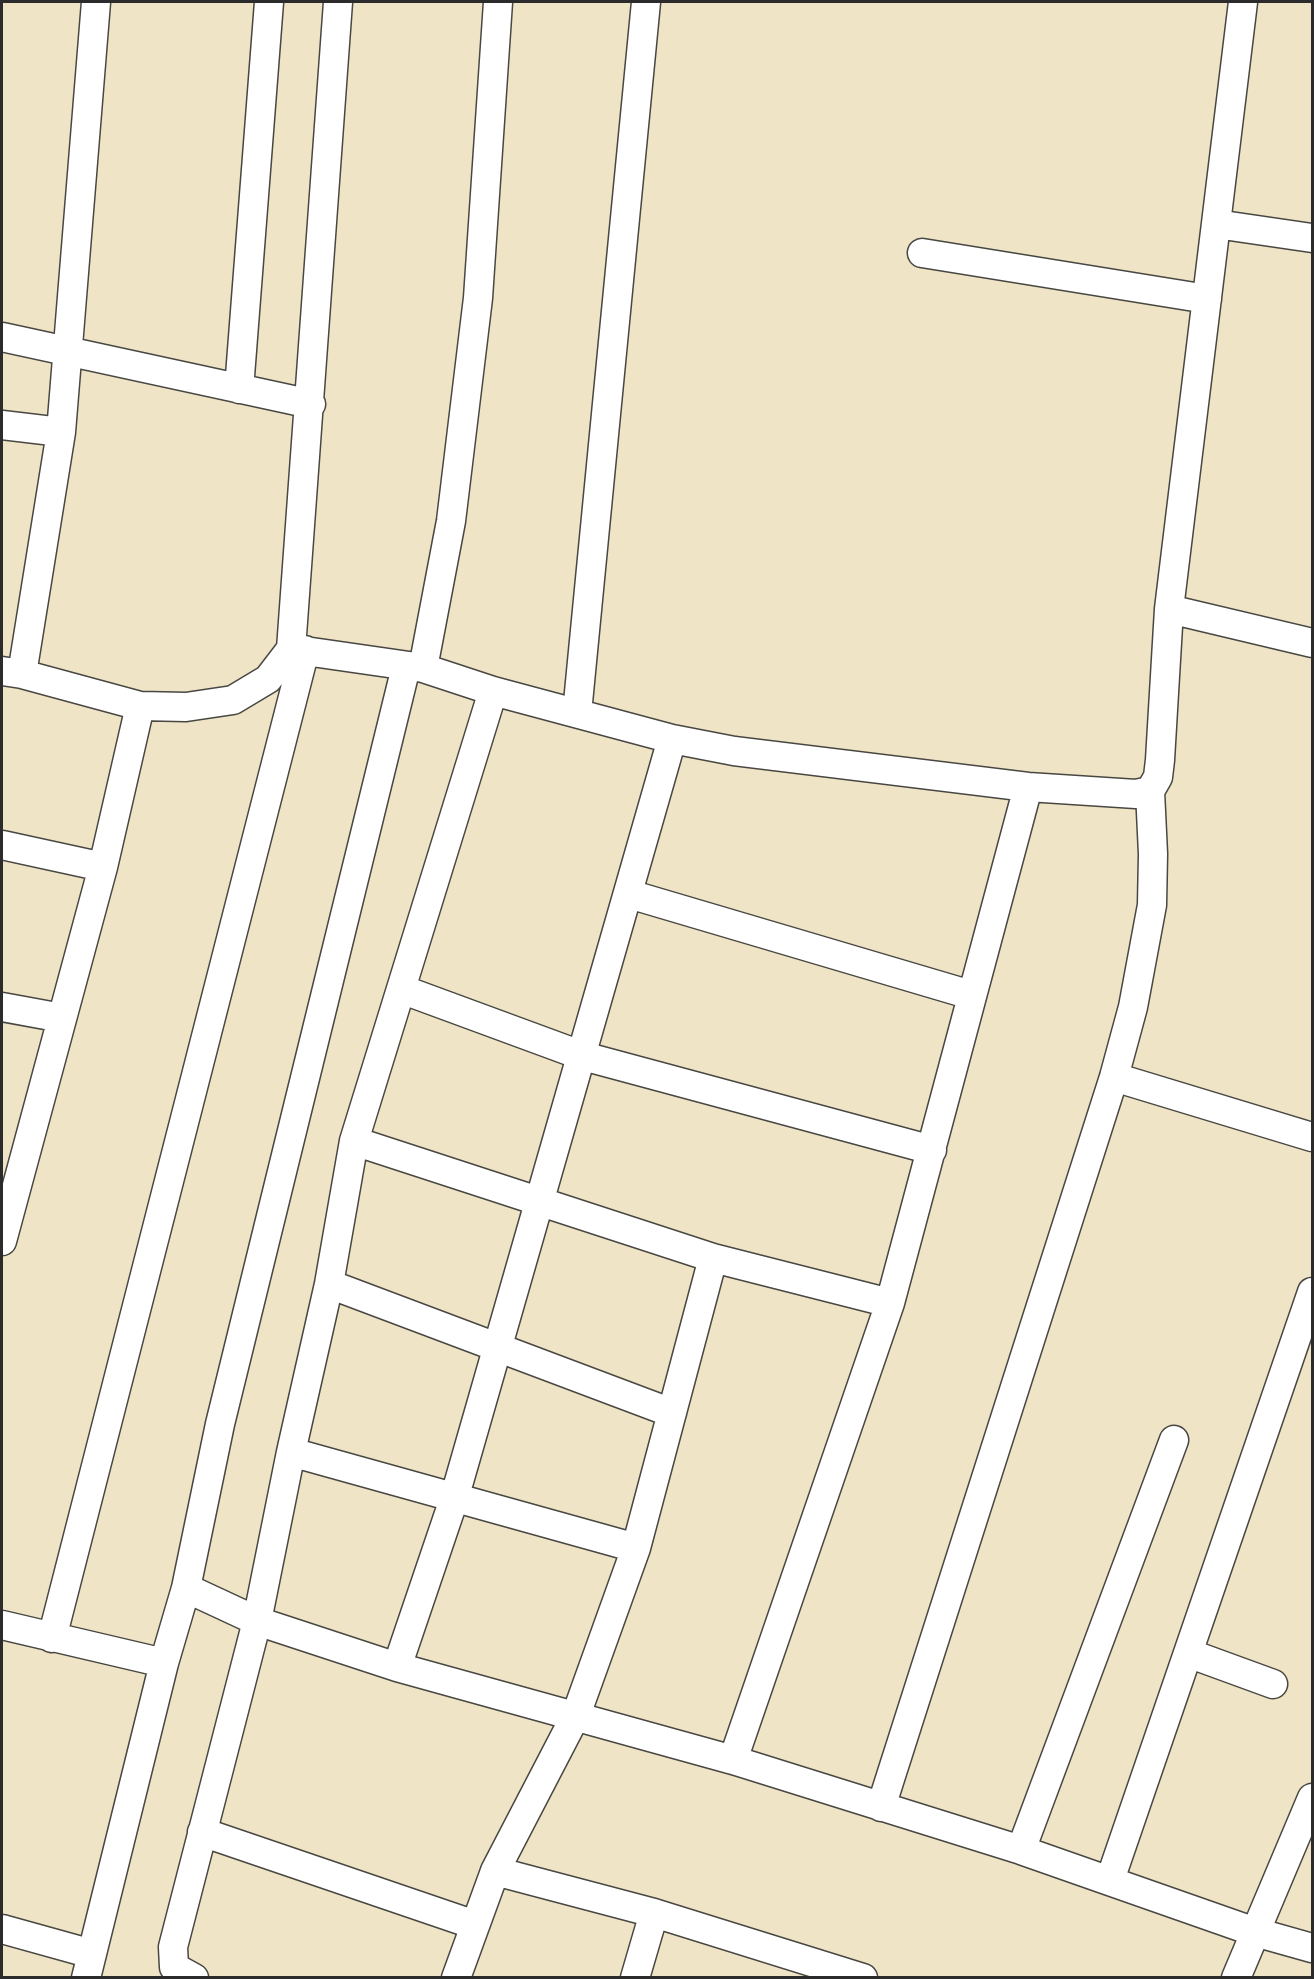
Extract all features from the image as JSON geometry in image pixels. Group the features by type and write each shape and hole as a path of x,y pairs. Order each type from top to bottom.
{"street":[{"path":"96,2 61,432 12,673 140,706 186,707 233,700 268,679 298,650"},
{"path":"239,389 269,2"},
{"path":"52,1638 298,650 311,404 338,2"},
{"path":"2,1929 89,1966 164,1663 186,1588 220,1424 451,521 478,298 498,2"},
{"path":"577,713 646,2"},
{"path":"881,1807 1114,1077 1133,1007 1152,905 1153,854 1150,791 1158,777 1169,609 1243,2"},
{"path":"1216,225 1312,238"},
{"path":"922,253 1207,299"},
{"path":"2,337 311,404"},
{"path":"2,425 61,432"},
{"path":"1169,609 1312,643"},
{"path":"298,650 414,667 493,691 672,739 784,758 1028,787 1136,794 1150,791"},
{"path":"194,1977 174,1967 173,1947 258,1621 291,1452 329,1284 354,1141 493,691"},
{"path":"2,1241 11,1171 62,1018 103,867 140,706"},
{"path":"397,1667 454,1499 672,739"},
{"path":"733,1760 890,1303 1028,787"},
{"path":"2,844 103,867"},
{"path":"629,894 971,995"},
{"path":"401,989 582,1056 932,1150"},
{"path":"2,1007 62,1018"},
{"path":"1114,1077 1312,1137"},
{"path":"354,1141 713,1258 890,1303"},
{"path":"456,1977 495,1871 576,1715 636,1548 713,1258"},
{"path":"329,1284 672,1413"},
{"path":"1110,1880 1312,1292"},
{"path":"1022,1850 1174,1440"},
{"path":"291,1452 636,1548"},
{"path":"186,1588 258,1621 397,1667 733,1760 1022,1850 1256,1932 1312,1948"},
{"path":"2,1625 164,1663"},
{"path":"1188,1653 1272,1684"},
{"path":"1236,1977 1312,1798"},
{"path":"202,1832 475,1925"},
{"path":"495,1871 654,1913 863,1977"},
{"path":"635,1977 654,1913"}]}
